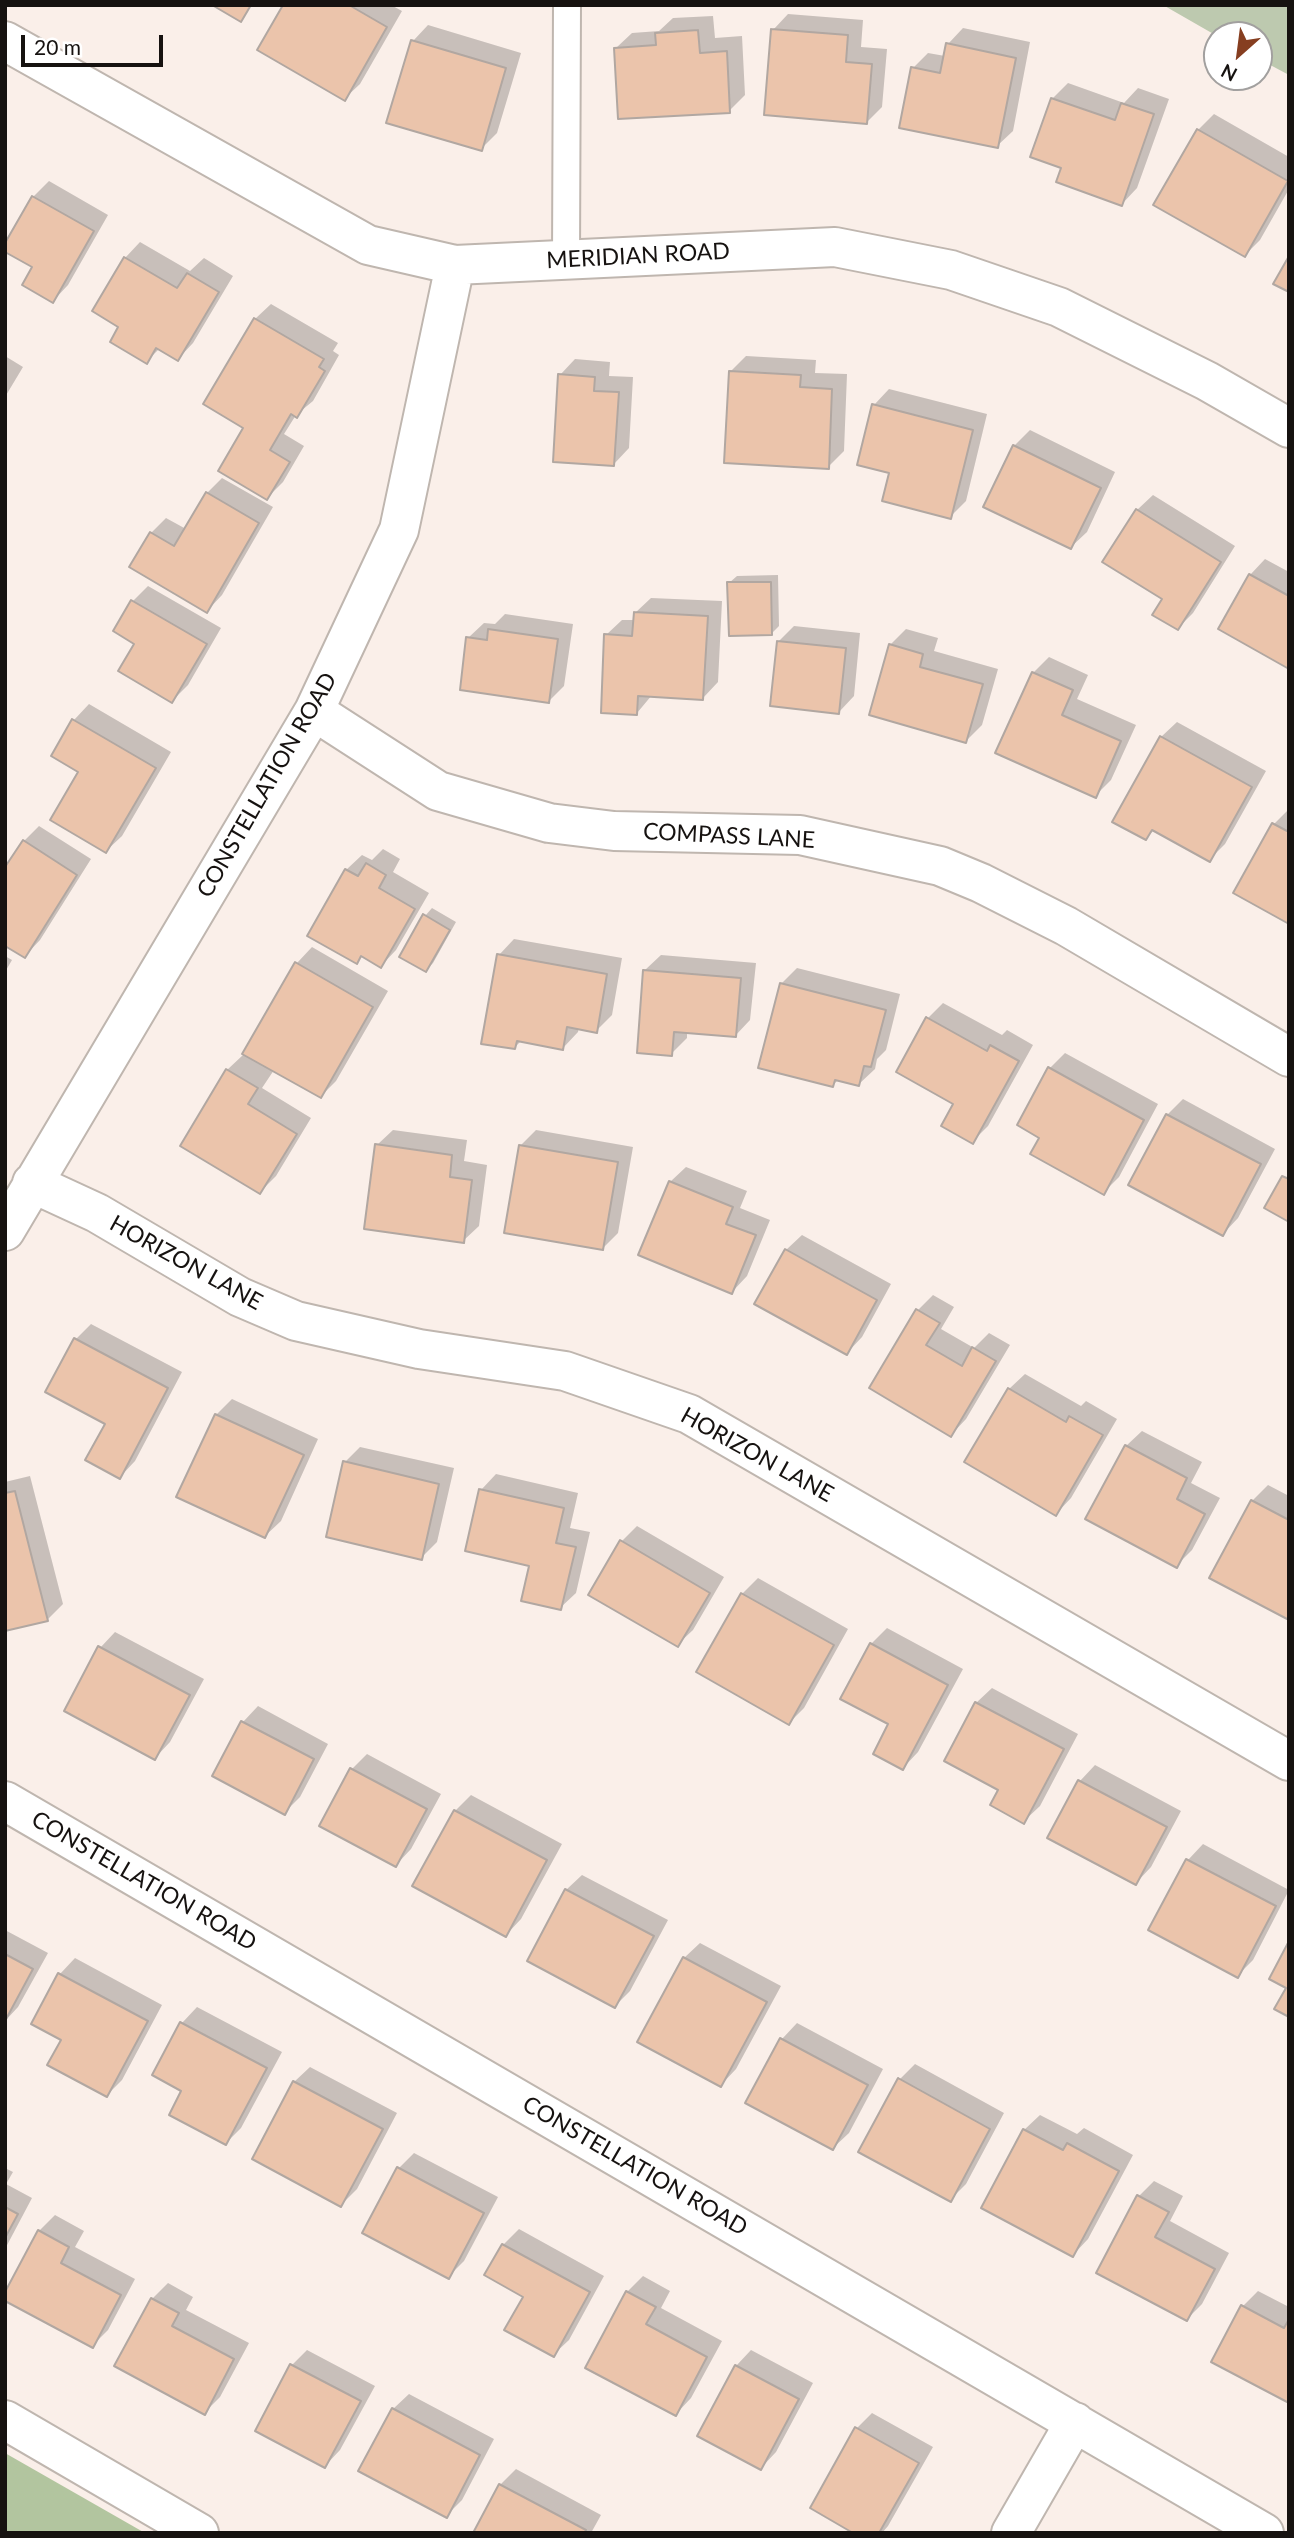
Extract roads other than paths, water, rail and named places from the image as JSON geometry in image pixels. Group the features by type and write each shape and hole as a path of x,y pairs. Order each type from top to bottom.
{"street":[{"name":"MERIDIAN ROAD","path":"5,41 368,245 455,265 835,247 951,270 1059,307 1207,380 1289,428"},
{"name":"CONSTELLATION ROAD","path":"5,1231 314,711 399,530 455,265"},
{"name":"COMPASS LANE","path":"314,711 438,791 549,823 614,831 800,835 940,866 981,883 1066,926 1289,1057"},
{"name":"HORIZON LANE","path":"32,1183 97,1213 240,1297 296,1321 419,1349 565,1371 689,1414 1289,1762"},
{"name":"CONSTELLATION ROAD","path":"5,1801 1264,2533"},
{"path":"5,2420 199,2533"},
{"path":"1011,2533 1075,2422"}],"lane":[{"path":"566,260 567,5"}]}
